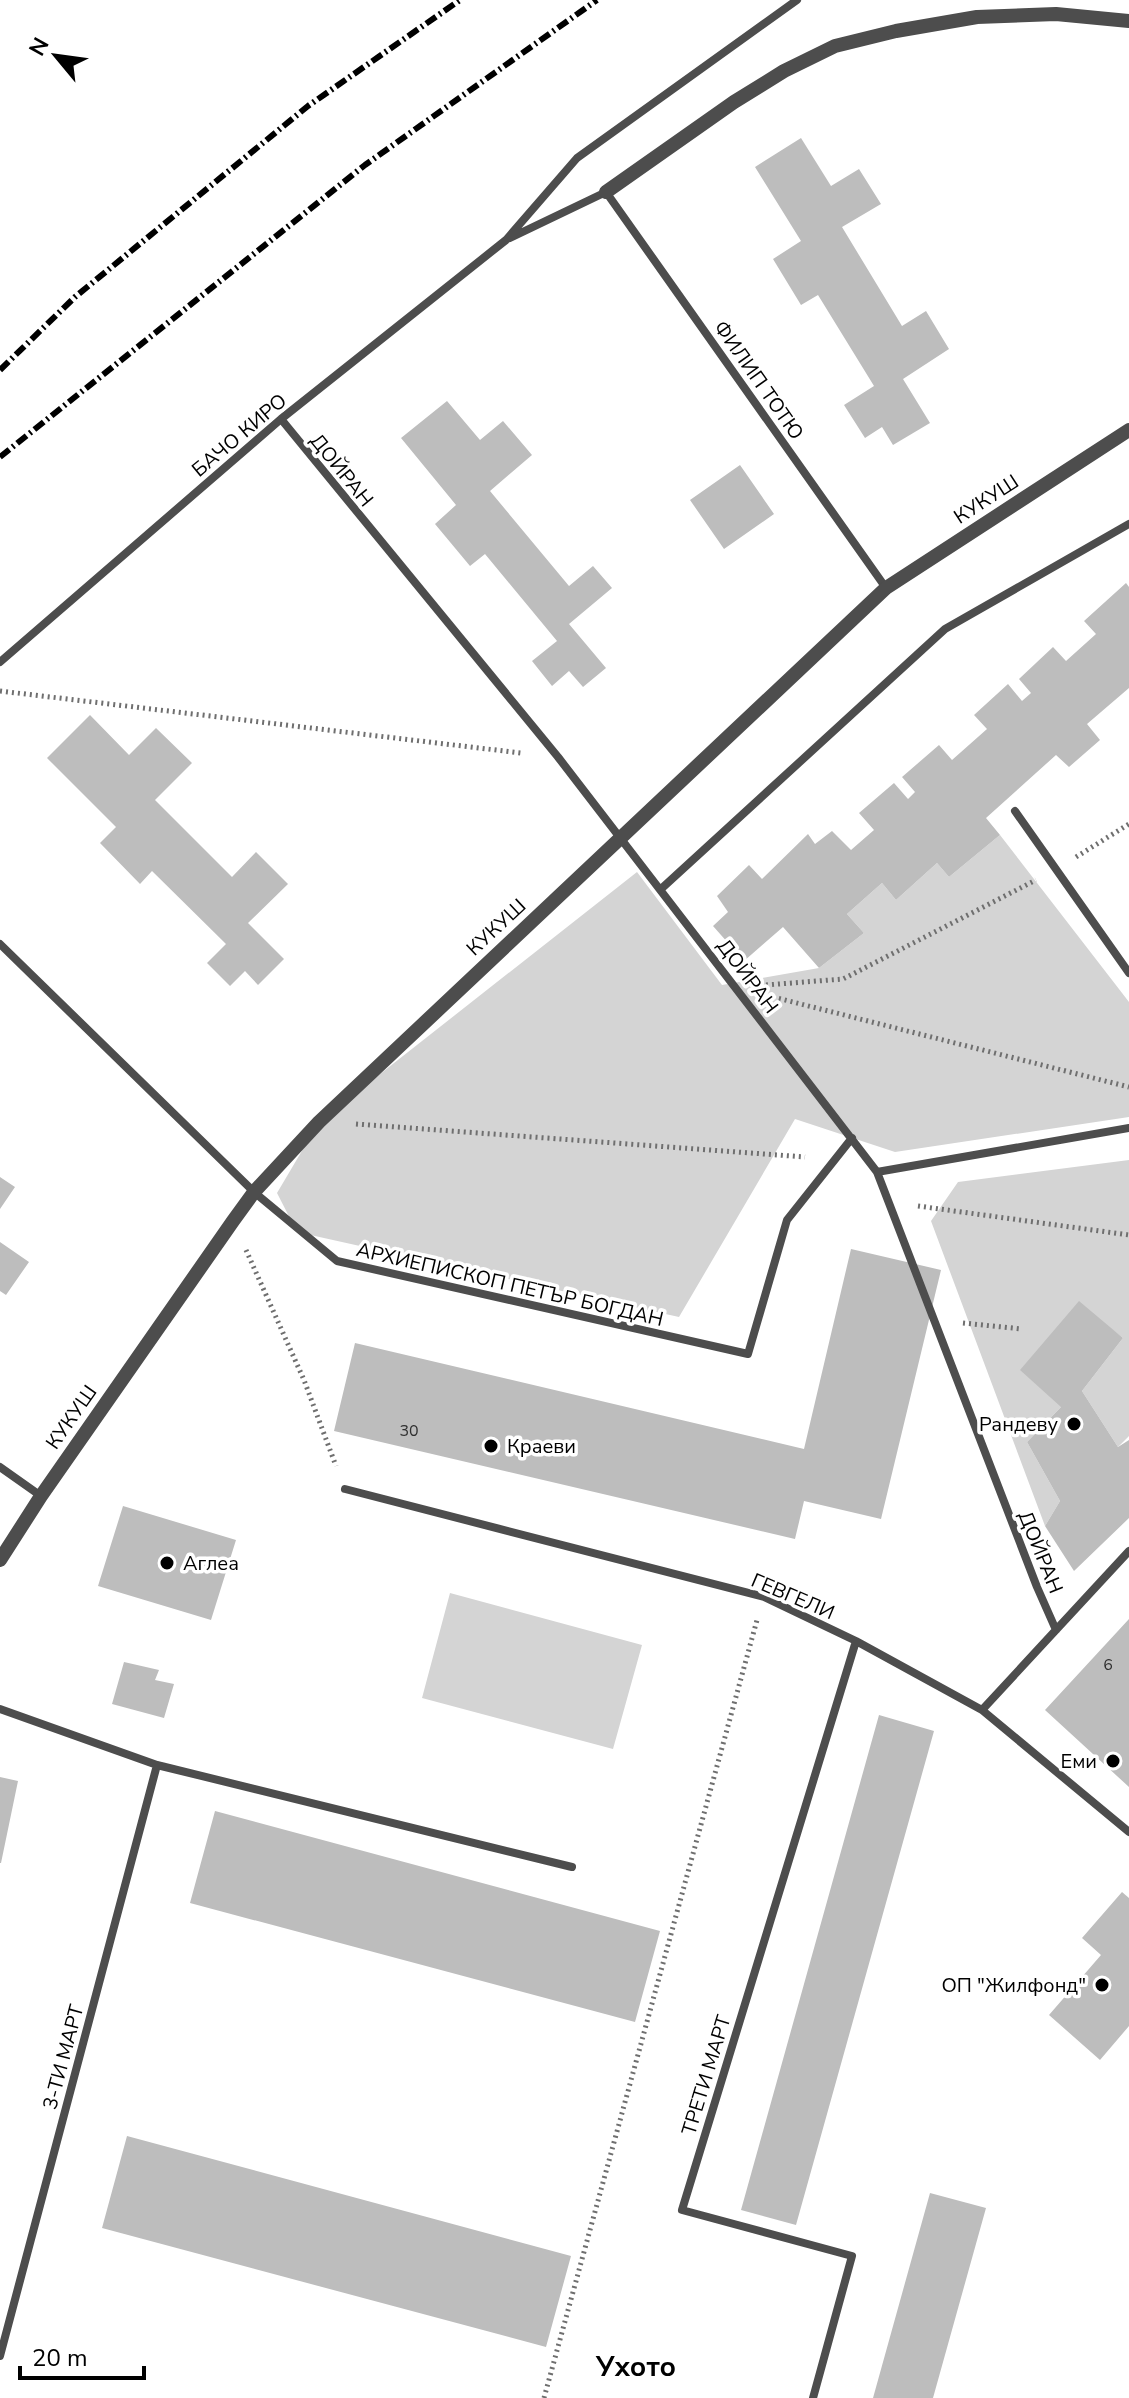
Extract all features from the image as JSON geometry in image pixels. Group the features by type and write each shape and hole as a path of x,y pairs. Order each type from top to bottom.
{"street":[{"name":"БАЧО КИРО","path":"0,662 281,419 506,240 577,158 797,0"},
{"path":"606,192 734,102 784,71 835,46 896,31 977,17 1056,14 1129,21"},
{"name":"БАЧО КИРО","path":"506,240 606,192"},
{"name":"ФИЛИП ТОТЮ","path":"606,192 886,588"},
{"name":"ДОЙРАН","path":"281,419 621,836 877,1172 1056,1630"},
{"name":"КУКУШ","path":"0,1560 41,1496 254,1192 319,1122 886,588 1129,430"},
{"path":"661,889 945,629 1129,524"},
{"path":"1015,811 1129,973"},
{"name":"АРХИЕПИСКОП ПЕТЪР БОГДАН","path":"0,944 254,1192 337,1261 748,1354 787,1220 852,1138"},
{"path":"877,1172 1129,1128"},
{"path":"0,1467 41,1496"},
{"name":"ГЕВГЕЛИ","path":"345,1489 764,1597 856,1641 982,1710 1129,1832"},
{"path":"982,1710 1129,1551"},
{"name":"ТРЕТИ МАРТ","path":"813,2398 852,2256 682,2210 856,1641"},
{"path":"0,1709 157,1765 572,1867"},
{"name":"3-ТИ МАРТ","path":"0,2356 157,1765"}],"path":[{"path":"0,691 558,757"},
{"path":"737,987 843,979 1056,870 1129,824"},
{"path":"737,987 1129,1087"},
{"path":"319,1122 835,1159"},
{"path":"889,1202 1129,1235"},
{"path":"233,1221 304,1380 345,1489"},
{"path":"934,1320 1022,1329"},
{"path":"544,2398 764,1597"}],"shaded area":[{"path":"1000,835 1129,1002 1129,1117 895,1152 795,1119 679,1317 297,1232 277,1193 319,1122 637,872 722,985 819,968 864,933 847,914 882,883 896,900 937,863 949,877"},
{"path":"1129,1160 1129,1436 1118,1447 1082,1391 1123,1338 1078,1303 1061,1407 1027,1442 1060,1501 1045,1526 931,1221 958,1182"},
{"path":"450,1593 642,1645 613,1749 422,1698"}],"building":[{"path":"801,138 831,186 859,169 881,204 842,227 902,326 926,311 949,349 903,379 930,423 893,445 882,427 865,438 844,405 874,386 818,295 801,305 773,259 801,241 755,167"},
{"path":"447,401 480,440 503,421 532,455 490,491 569,586 593,566 612,588 569,624 606,668 583,687 569,671 552,686 532,661 557,641 485,554 470,566 435,524 456,505 401,438"},
{"path":"740,465 774,514 724,549 690,500"},
{"path":"1126,583 1129,587 1129,688 1087,724 1100,740 1069,767 1056,755 986,818 1000,835 949,877 937,863 896,900 882,883 847,914 864,933 819,968 783,927 744,961 713,926 728,912 717,896 749,865 762,879 808,834 815,844 832,831 851,850 874,830 859,813 894,783 908,799 915,792 902,777 939,745 952,760 987,729 974,715 1008,684 1022,701 1031,693 1019,679 1053,647 1066,661 1096,634 1084,621"},
{"path":"90,715 129,755 156,728 192,763 155,800 232,877 256,852 288,884 248,923 284,959 258,985 245,971 230,986 207,963 226,944 152,871 140,884 100,843 116,827 47,758"},
{"path":"0,1177 15,1187 0,1209"},
{"path":"0,1242 29,1262 6,1295 0,1291"},
{"path":"851,1249 941,1270 881,1519 804,1501 795,1539 334,1431 355,1343 804,1449"},
{"name":"Рандеву","path":"1079,1301 1123,1338 1082,1391 1118,1447 1129,1440 1129,1518 1074,1571 1045,1526 1060,1501 1027,1442 1061,1407 1020,1370"},
{"name":"Аглеа","path":"123,1506 236,1540 211,1620 98,1586"},
{"path":"1129,1619 1129,1787 1045,1710"},
{"path":"124,1662 159,1670 155,1680 174,1684 164,1718 112,1704"},
{"path":"879,1715 934,1731 796,2225 741,2210"},
{"path":"0,1777 18,1781 1,1863 0,1863"},
{"path":"215,1811 660,1931 635,2022 190,1903"},
{"name":"ОП \"Жилфонд\"","path":"1122,1892 1129,1898 1129,2026 1100,2060 1049,2015 1101,1955 1082,1938"},
{"path":"127,2136 571,2256 546,2347 102,2228"},
{"path":"930,2193 986,2208 933,2398 873,2398"}],"railway":[{"path":"0,370 75,297 308,106 460,0"},
{"path":"0,457 365,165 597,0"}],"place":[{"name":"Рандеву","path":"1074,1424"},
{"name":"Краеви","path":"491,1446"},
{"name":"Аглеа","path":"167,1563"},
{"name":"Еми","path":"1113,1761"},
{"name":"ОП \"Жилфонд\"","path":"1102,1985"}],"district":[{"name":"Ухото","path":"636,2366"}]}
